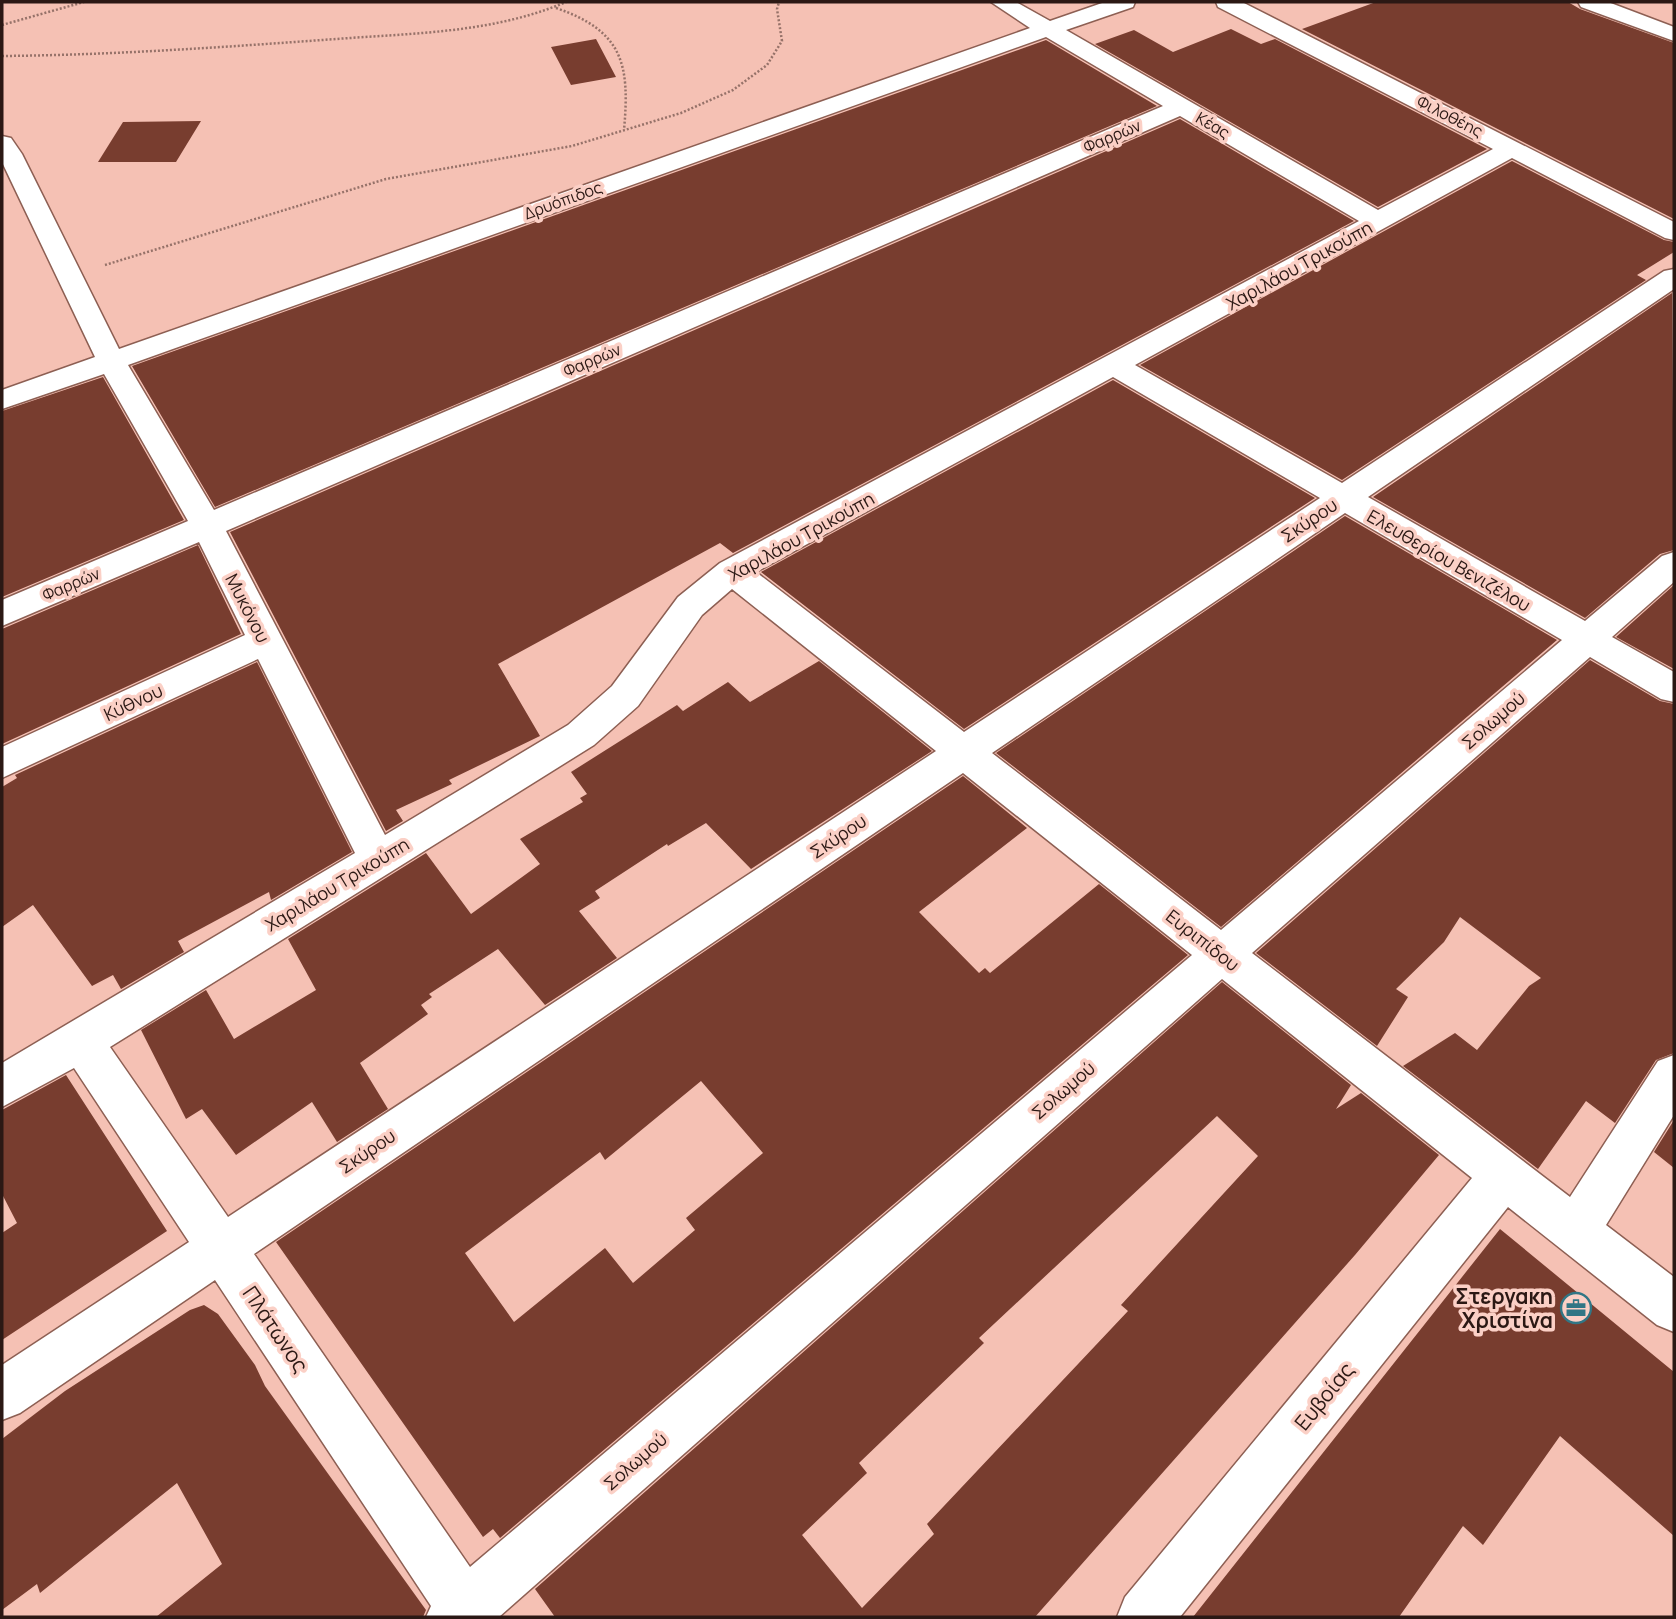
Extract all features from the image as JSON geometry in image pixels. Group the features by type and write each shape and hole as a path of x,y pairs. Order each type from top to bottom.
{"street":[{"name":"Κέας","path":"1001,2 1378,221"},
{"name":"Δρυόπιδος","path":"2,400 1125,2"},
{"name":"Φιλοθέης","path":"1226,2 1674,232"},
{"path":"1589,2 1674,34"},
{"name":"Φαρρών","path":"2,614 1181,107"},
{"name":"Μυκόνου","path":"2,143 10,154 111,361 207,526 378,859"},
{"name":"Χαριλάου Τρικούπη","path":"2,1086 81,1041 581,735 625,696 690,606 732,571 1116,366 1513,148"},
{"name":"Σκύρου","path":"2,1395 1674,276"},
{"name":"Ελευθερίου Βενιζέλου","path":"1116,366 1674,689"},
{"name":"Σολωμού","path":"463,1614 1674,564"},
{"name":"Ευριπίδου","path":"732,571 1674,1308"},
{"name":"Κύθνου","path":"2,763 264,641"},
{"name":"Πλάτωνος","path":"81,1041 463,1614"},
{"path":"1576,1231 1674,1075"},
{"name":"Ευβοίας","path":"1145,1617 1504,1175"}],"path":[{"path":"2,25 84,2"},
{"path":"2,56 90,56 433,32 504,22 566,2"},
{"path":"68,277 386,179 572,146 681,113 733,90 767,65 782,41 777,9 779,2"},
{"path":"555,7 591,18 606,31 624,65 627,106 624,130"}],"building":[{"path":"1376,2 1568,2 1580,9 1674,43 1674,219 1302,29"},
{"path":"1231,29 1261,44 1275,39 1487,149 1378,207 1095,44 1134,30 1173,52"},
{"path":"596,39 616,77 571,85 551,47"},
{"path":"1046,40 1157,106 215,507 132,366"},
{"path":"1180,119 1354,221 733,553 720,543 498,664 540,736 449,780 452,784 396,810 403,821 386,831 230,532"},
{"path":"201,121 176,162 98,162 123,122"},
{"path":"1512,161 1664,240 1674,242 1674,252 1637,275 1646,280 1342,480 1140,365"},
{"path":"1672,293 1674,550 1660,554 1585,618 1373,497"},
{"path":"103,377 184,520 2,597 2,411"},
{"path":"1113,380 1315,498 964,729 761,572"},
{"path":"1345,516 1557,640 1221,927 996,753"},
{"path":"198,545 241,634 2,744 2,629"},
{"path":"1674,585 1674,669 1616,637"},
{"path":"1590,660 1660,701 1674,704 1674,1053 1656,1060 1615,1123 1586,1101 1538,1169 1403,1066 1455,1033 1477,1050 1529,986 1541,978 1460,917 1444,942 1396,989 1408,997 1377,1046 1256,953"},
{"path":"819,661 932,751 751,869 706,823 668,846 667,844 595,891 600,898 579,911 617,958 545,1005 498,949 429,994 432,997 421,1005 428,1014 360,1063 388,1109 337,1142 312,1102 236,1155 202,1109 186,1119 141,1030 206,990 234,1039 316,990 288,939 426,853 471,914 540,864 520,839 583,802 580,798 587,794 571,772 677,705 683,711 728,682 750,702"},
{"path":"257,662 352,852 271,900 269,892 178,941 184,952 121,989 113,975 92,986 33,905 2,927 2,787 17,778 15,775"},
{"path":"963,776 1027,828 919,912 979,973 985,968 990,973 1099,884 1188,955 500,1538 493,1529 483,1537 276,1242","holes":["701,1081 763,1153 686,1218 695,1230 633,1283 605,1248 514,1322 465,1253 600,1152 605,1160"]},
{"path":"1222,982 1351,1085 1336,1109 1361,1093 1439,1155 1355,1255 1035,1617 555,1617 535,1589","holes":["1217,1116 1258,1156 1121,1305 1128,1311 927,1524 934,1534 862,1608 802,1535 867,1473 859,1463 984,1343 979,1338"]},
{"path":"66,1075 167,1231 2,1340 2,1233 17,1223 2,1194 2,1110"},
{"path":"1674,1120 1674,1168 1654,1152"},
{"path":"1500,1229 1674,1372 1674,1536 1560,1436 1483,1545 1463,1526 1399,1617 1193,1617"},
{"path":"204,1305 218,1314 255,1365 265,1386 426,1610 423,1617 156,1617 222,1564 177,1483 40,1593 37,1584 2,1610 2,1439 65,1391 190,1310"}],"place":[{"name":"Στεργακη Χριστίνα","path":"1576,1308"}]}
